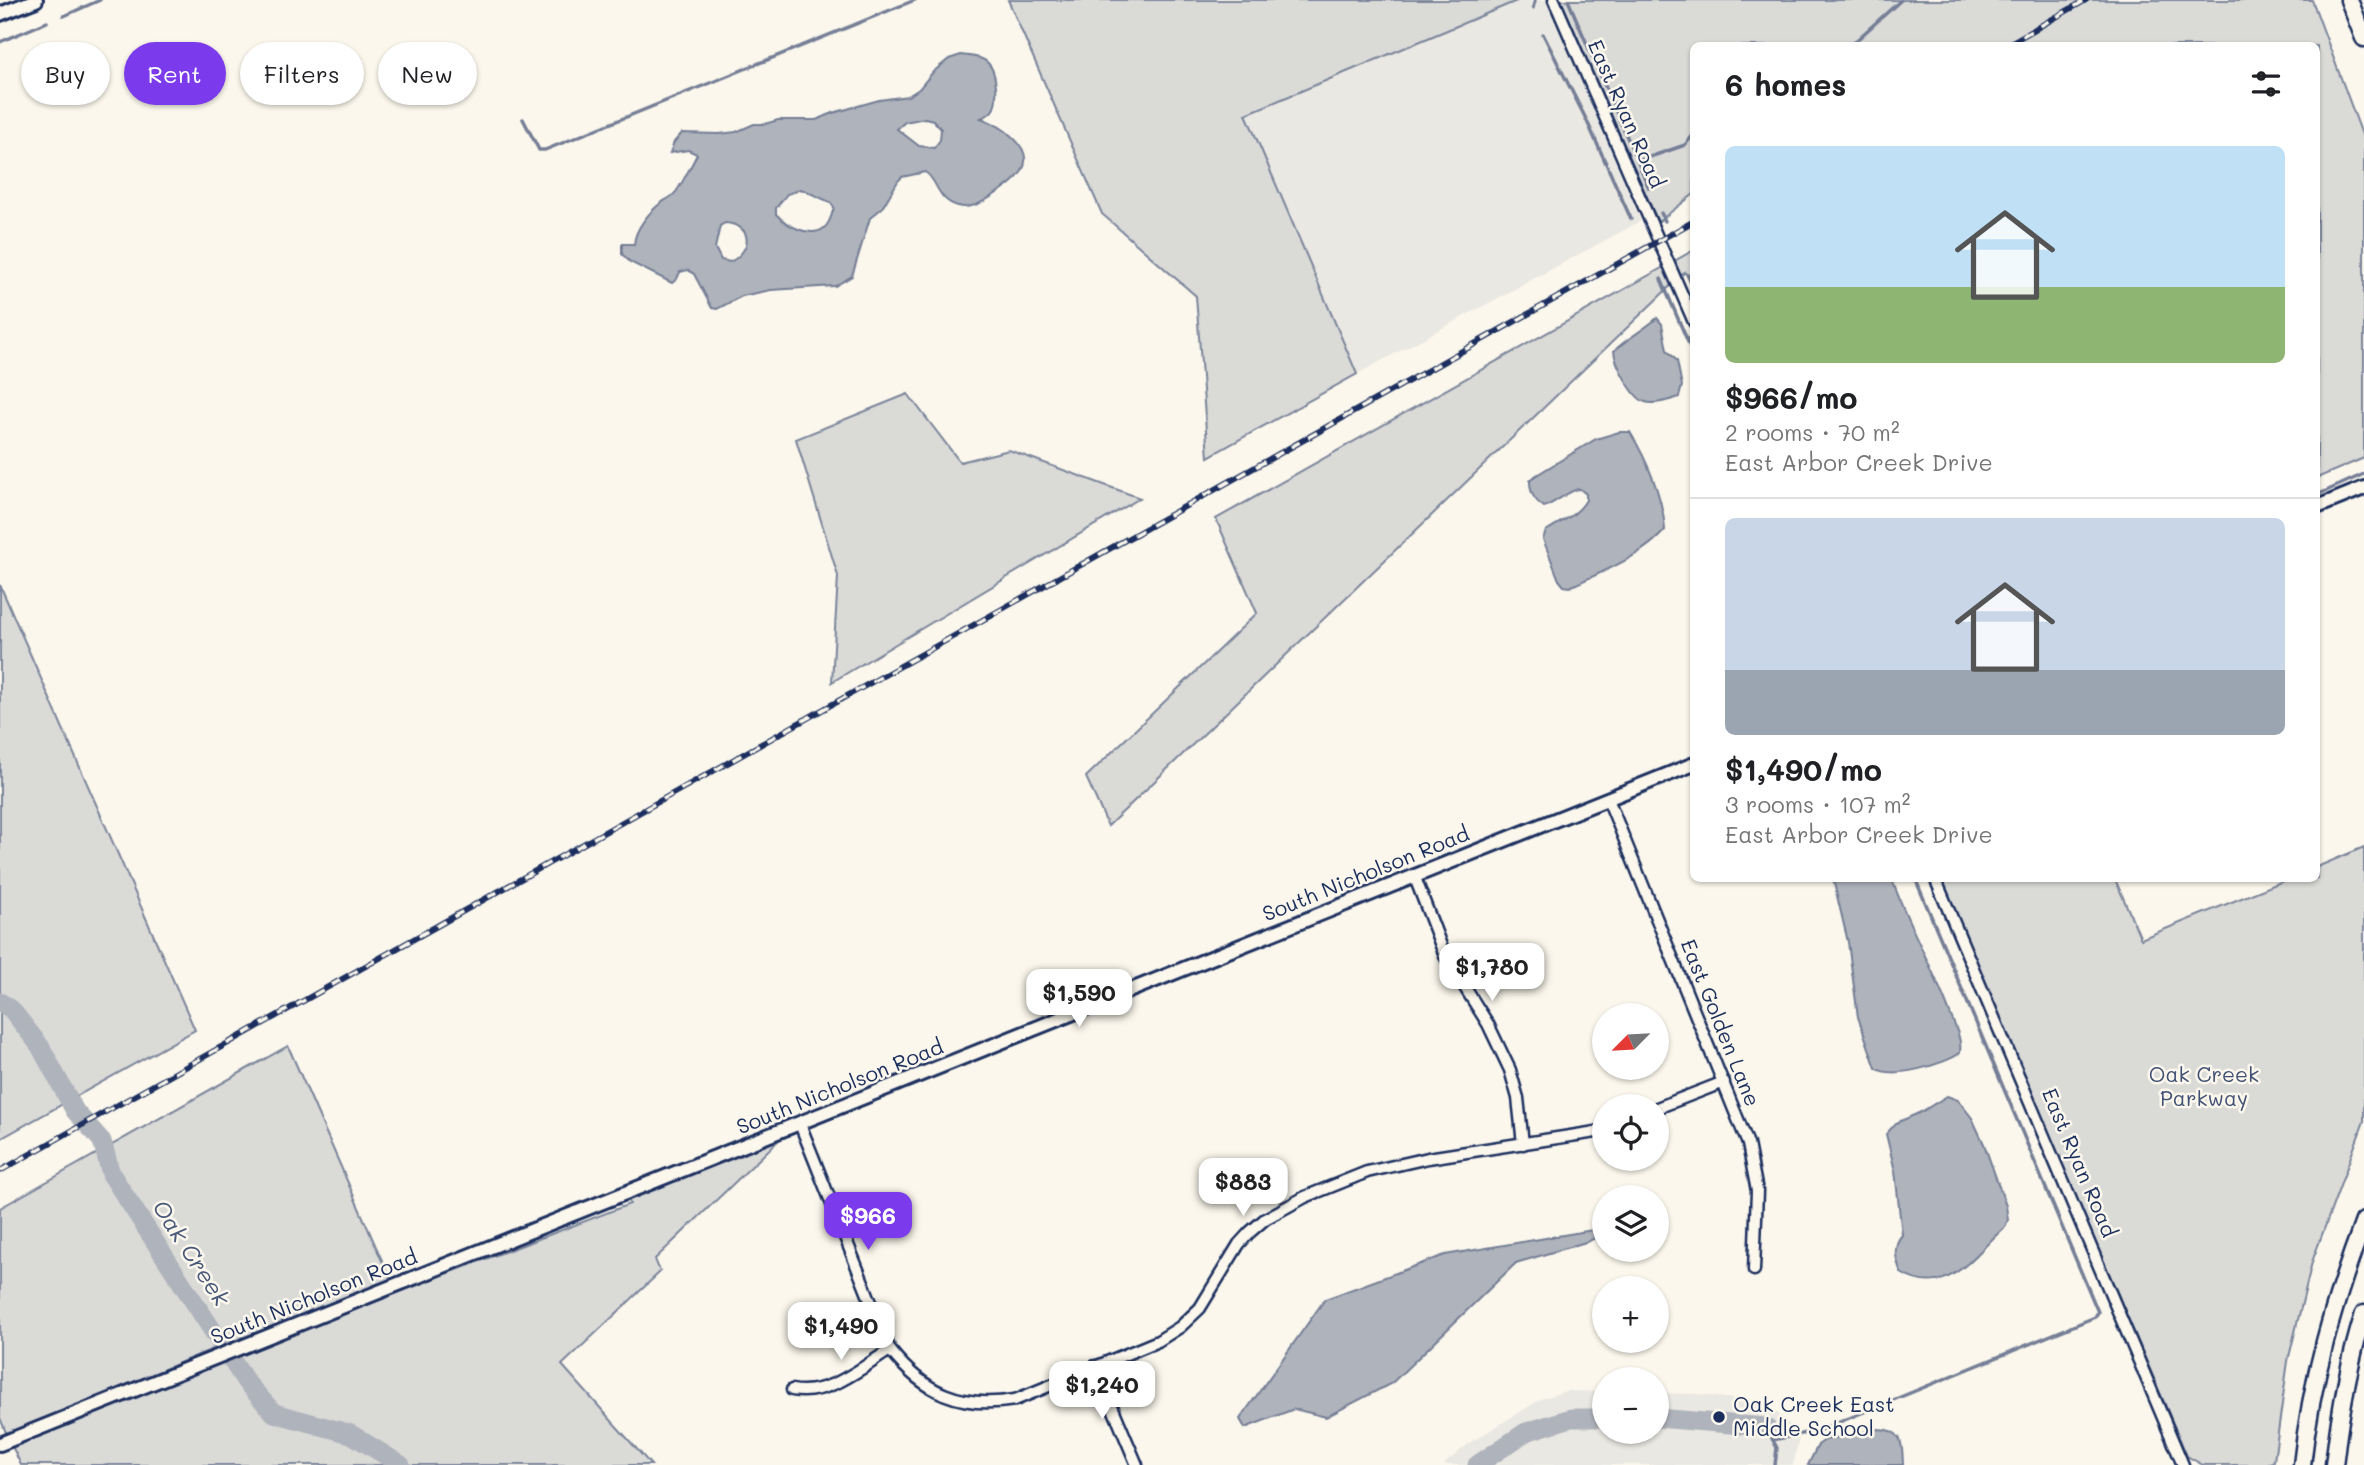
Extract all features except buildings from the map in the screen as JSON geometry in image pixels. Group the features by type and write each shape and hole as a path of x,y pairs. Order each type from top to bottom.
{"main road":[{"path":"2349,0 2364,38"},
{"path":"2302,1465 2315,1380 2329,1325 2364,1221"},
{"path":"2334,1465 2350,1366 2364,1314"}],"street":[{"path":"0,15 36,0"},
{"name":"East Ryan Road","path":"1554,0 1690,313"},
{"path":"2320,506 2364,488"},
{"name":"South Nicholson Road","path":"0,1444 1690,766"},
{"name":"East Golden Lane","path":"1608,799 1748,1144 1757,1191 1754,1270"},
{"path":"1414,875 1445,956 1488,1024 1510,1070 1518,1098 1523,1144"},
{"name":"East Ryan Road","path":"1937,882 2183,1465"},
{"path":"1669,1103 1724,1082"},
{"path":"800,1124 890,1350 913,1376 928,1386 968,1402 991,1404 1015,1399 1158,1341 1180,1327 1200,1308 1238,1244 1265,1219 1305,1197 1367,1172 1428,1158 1592,1133"},
{"path":"792,1390 805,1392 831,1386 890,1350"},
{"path":"1095,1366 1137,1465"}],"shaded area":[{"path":"1519,0 1547,0 1641,221 1357,374 1245,114"},
{"path":"961,55 979,58 988,63 995,78 996,98 993,110 981,118 1014,138 1024,154 1025,162 1020,175 988,199 974,205 958,206 941,195 925,172 902,177 882,208 870,218 852,276 835,286 771,290 742,296 717,309 712,308 694,274 688,270 680,272 672,283 630,262 622,254 622,244 634,244 644,221 657,206 675,193 697,154 688,150 670,153 674,142 682,133 719,134 778,120 816,120 879,100 908,96 919,89 933,72 949,59","holes":["925,118 933,120 941,129 940,140 934,148 919,146 897,129 905,122","801,189 830,202 834,207 828,224 812,232 786,222 776,214 776,208 787,194","725,223 741,228 747,239 743,252 730,262 721,260 715,248 720,226"]},
{"path":"1657,318 1662,324 1667,350 1677,361 1682,386 1679,397 1649,403 1640,399 1630,388 1614,351"},
{"path":"1619,432 1630,432 1642,454 1658,492 1665,530 1656,540 1620,563 1570,587 1564,586 1559,580 1543,539 1546,531 1578,510 1586,500 1586,494 1580,489 1576,490 1544,507 1533,496 1530,481 1596,439"},
{"path":"1834,882 1893,882 1957,1030 1960,1053 1943,1062 1918,1069 1893,1072 1876,1068 1858,1017 1848,942"},
{"path":"1947,1096 1958,1100 1972,1118 2006,1206 2008,1220 2005,1227 1958,1271 1932,1282 1917,1280 1901,1273 1896,1258 1897,1244 1902,1235 1895,1171 1886,1134 1896,1123"},
{"path":"1592,1230 1592,1240 1589,1241 1516,1263 1392,1383 1326,1417 1294,1409 1245,1428 1240,1419 1325,1299 1445,1255"},
{"name":"Oak Creek East Middle School","path":"1566,1391 1592,1392 1592,1444 1669,1444 1669,1393 1697,1394 1768,1404 1794,1429 1799,1439 1793,1465 1443,1465 1471,1442 1541,1399"},
{"path":"1878,1429 1893,1432 1900,1439 1903,1465 1808,1465 1818,1445 1825,1440"}],"green space":[{"path":"1008,0 1519,0 1246,114 1357,374 1208,457 1196,296 1102,214"},
{"path":"1561,0 2312,0 2364,140 2364,458 2320,477 2320,42 1690,42 1690,197 1658,222"},
{"path":"1690,252 1690,282 1685,272 1108,826 1086,777 1257,613 1216,519"},
{"path":"908,394 960,462 1009,450 1140,498 832,682 838,576 796,439"},
{"path":"0,585 195,1030 0,1139"},
{"name":"Oak Creek Parkway","path":"2364,847 2364,1121 2312,1262 2288,1361 2274,1461 2266,1465 2203,1465 2187,1456 1941,882 2116,882 2141,939 2281,882 2320,882 2320,866"},
{"path":"288,1046 391,1281 203,1353 7,1435 0,1418 0,1208"},
{"path":"780,1130 782,1137 655,1259 660,1272 562,1365 651,1465 21,1465 12,1446 313,1325 630,1204 626,1192"}],"waterway":[{"path":"64,16 100,0"},
{"path":"523,119 539,150 545,150 915,0"},
{"path":"1533,8 1535,0"},
{"path":"1568,0 1649,188"},
{"path":"1854,42 1901,0"},
{"path":"0,42 47,22"},
{"path":"1543,34 1586,119 1631,219"},
{"path":"1638,161 1685,145 1690,139"},
{"path":"1661,213 1665,221"},
{"path":"1688,275 1690,280"},
{"path":"1661,279 1690,347"},
{"path":"2320,494 2364,474"},
{"path":"1773,1440 1820,1430 2095,1317 2098,1312 1917,882"},
{"name":"Oak Creek","path":"0,1002 11,1009 40,1046 75,1111 102,1141 111,1174 246,1382 274,1413 351,1434 401,1465"},
{"name":"Oak Creek","path":"1477,1465 1526,1432 1571,1418 1592,1418"},
{"name":"Oak Creek","path":"1669,1419 1766,1427"},
{"name":"Oak Creek","path":"1766,1427 1777,1448 1775,1465"}],"railway":[{"path":"2012,42 2086,0"},
{"path":"0,1171 1690,223"}],"place":[{"name":"Oak Creek East Middle School","path":"1719,1417"}]}
